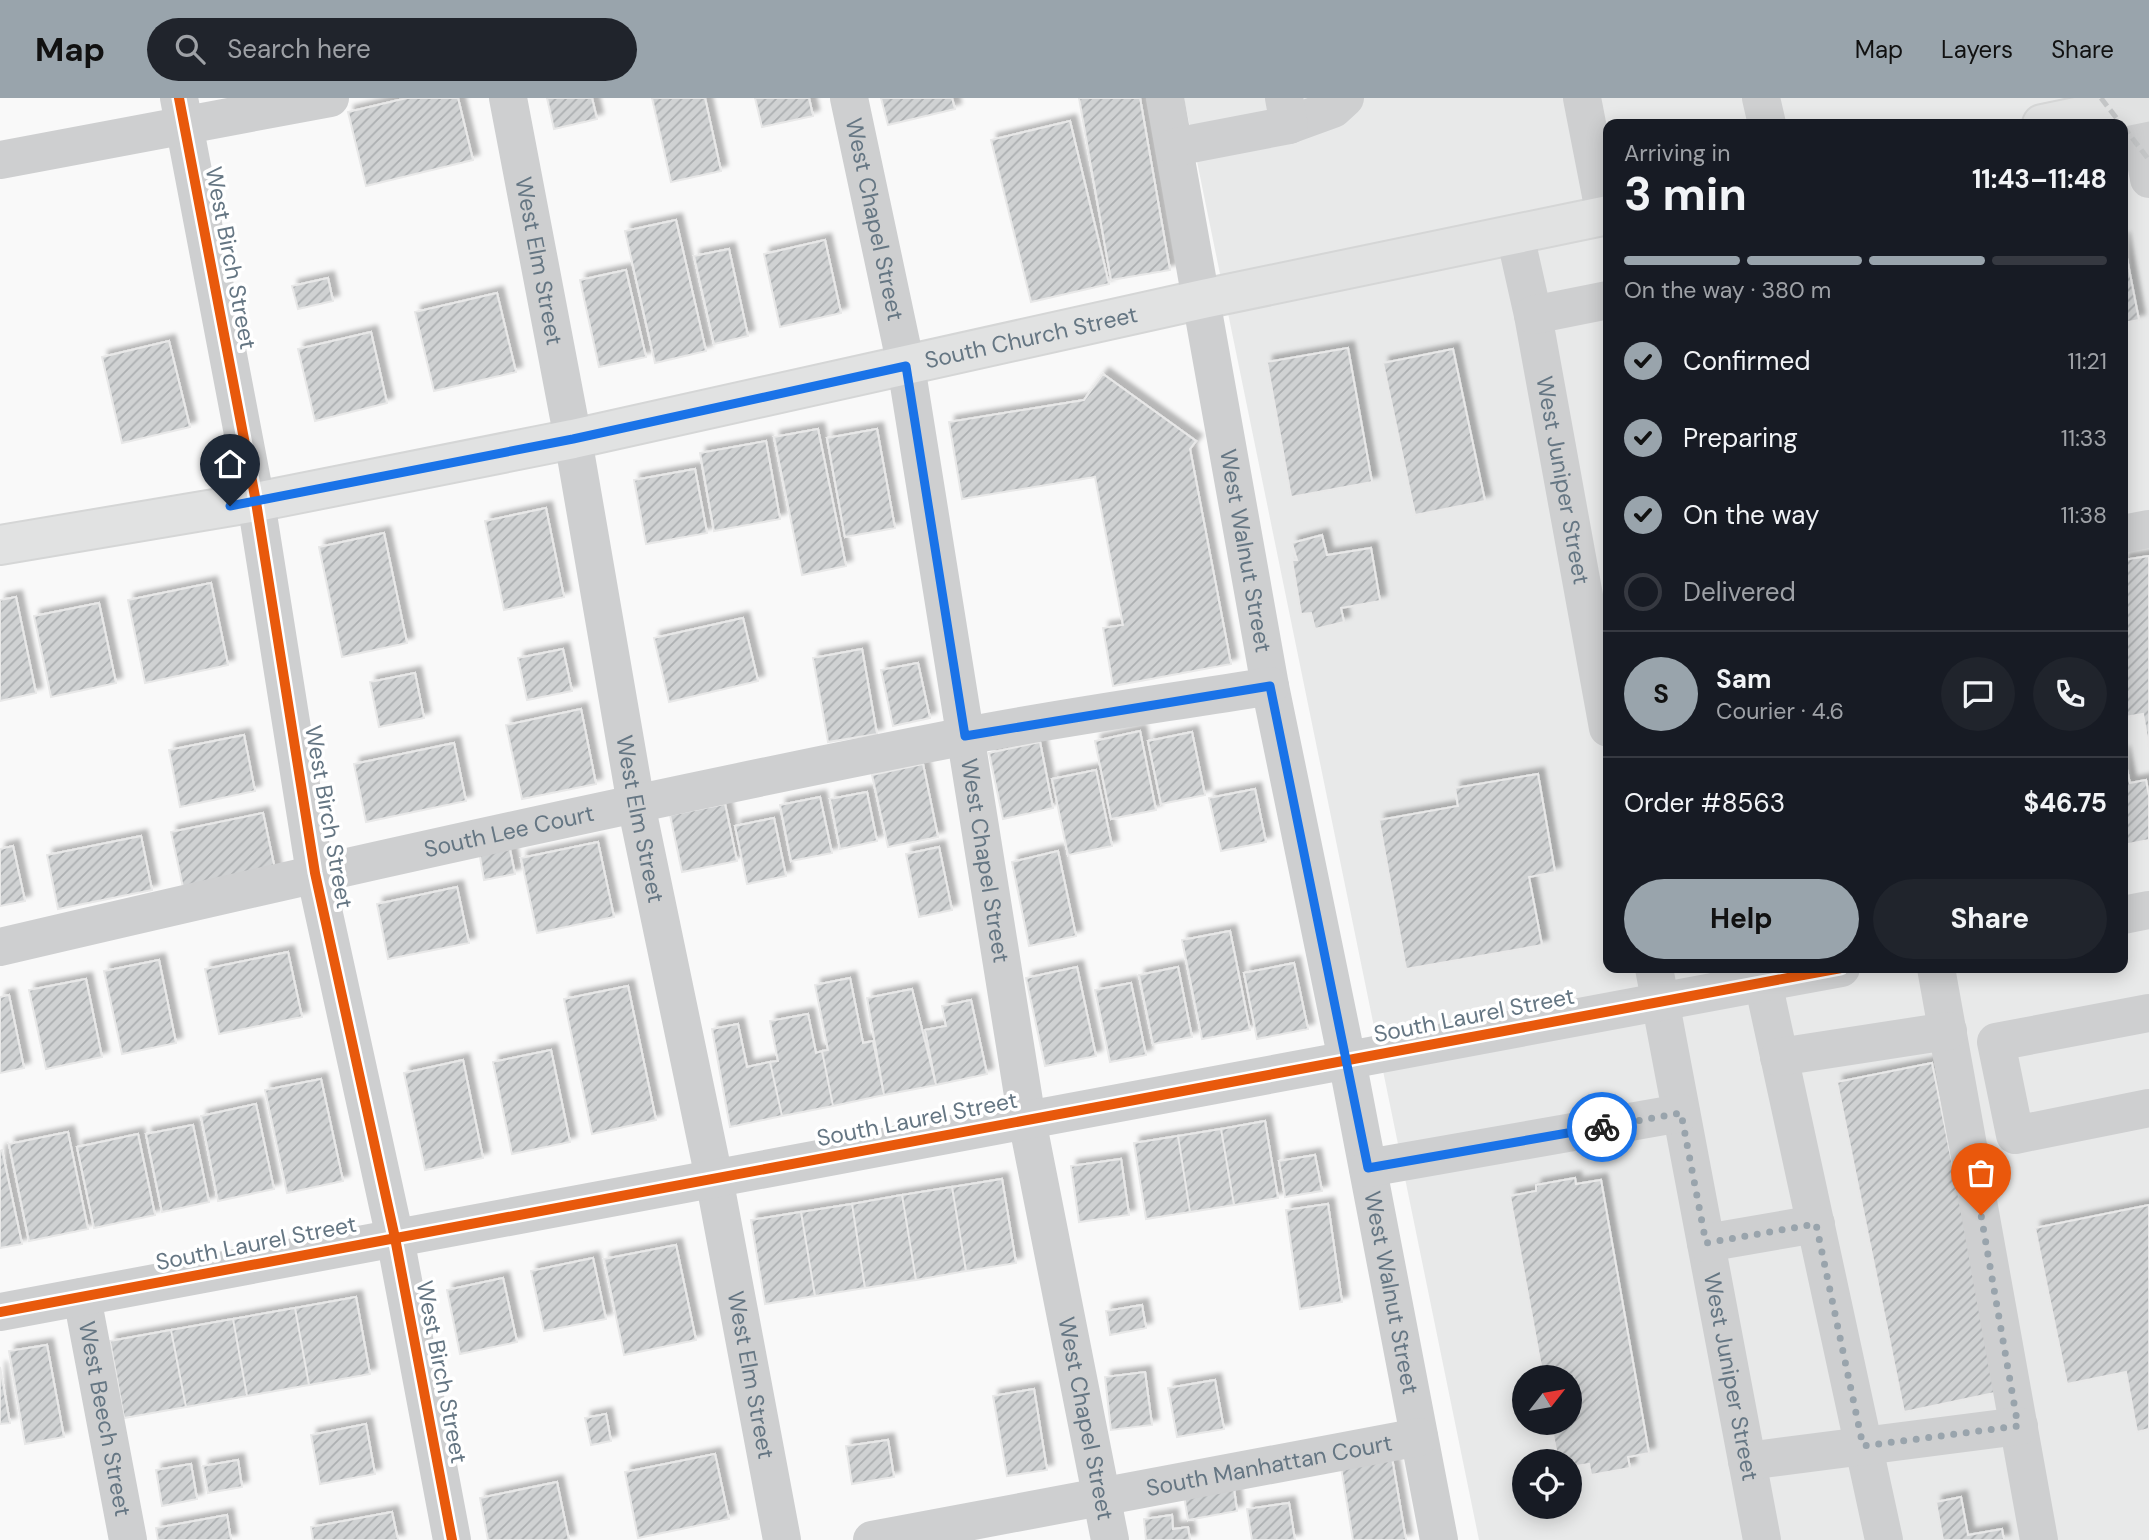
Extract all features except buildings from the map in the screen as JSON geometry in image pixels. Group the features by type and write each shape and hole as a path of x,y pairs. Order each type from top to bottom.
{"highway":[{"path":"2064,119 2140,102"},
{"name":"South Church Street","path":"0,545 256,502 573,439 1203,299 1603,216"}],"street":[{"path":"0,160 182,112 330,98"},
{"name":"West Elm Street","path":"508,98 573,439 636,804 713,1178 782,1540"},
{"name":"West Chapel Street","path":"849,98 906,366 1027,1120 1110,1540"},
{"name":"West Walnut Street","path":"1165,98 1270,686 1347,1060 1439,1540"},
{"path":"1175,146 1287,111 1333,109 1345,98"},
{"path":"1583,98 1603,196"},
{"path":"1761,98 1766,119"},
{"path":"2140,102 2149,180"},
{"name":"West Birch Street","path":"182,112 256,502 315,873 395,1238 452,1540"},
{"name":"West Juniper Street","path":"1514,235 1533,315 1603,700"},
{"path":"1533,315 1603,301"},
{"path":"2128,533 2149,529"},
{"name":"South Lee Court","path":"0,947 315,873 965,736 1270,686"},
{"path":"2128,914 2149,910"},
{"name":"South Laurel Street","path":"0,1312 1347,1060 1657,985 1763,982 1813,973"},
{"path":"1937,973 2039,1540"},
{"path":"1763,982 1884,1540"},
{"name":"West Juniper Street","path":"1657,985 1762,1540"},
{"path":"2149,1013 1996,1042 2015,1135 2149,1108"},
{"path":"1779,1057 1948,1031"},
{"path":"1368,1168 1681,1113"},
{"path":"1706,1243 1816,1224"},
{"name":"West Beech Street","path":"82,1297 128,1540"},
{"path":"1747,1461 2018,1426"},
{"name":"South Manhattan Court","path":"872,1540 1419,1437"}],"shaded area":[{"path":"1184,98 2149,98 2149,1540 1479,1540"}],"railway":[{"path":"2101,98 2117,119"},
{"path":"2128,133 2149,160"}],"cycle path":[{"path":"179,98 256,502 315,873 395,1238 452,1540"},
{"path":"0,1312 1814,973"}],"way so far":[{"path":"1602,1127 1681,1113 1706,1243 1816,1224 1863,1446 2018,1426 1981,1215"}],"route":[{"path":"230,506 573,439 906,366 965,736 1270,686 1368,1168 1602,1127"}]}
